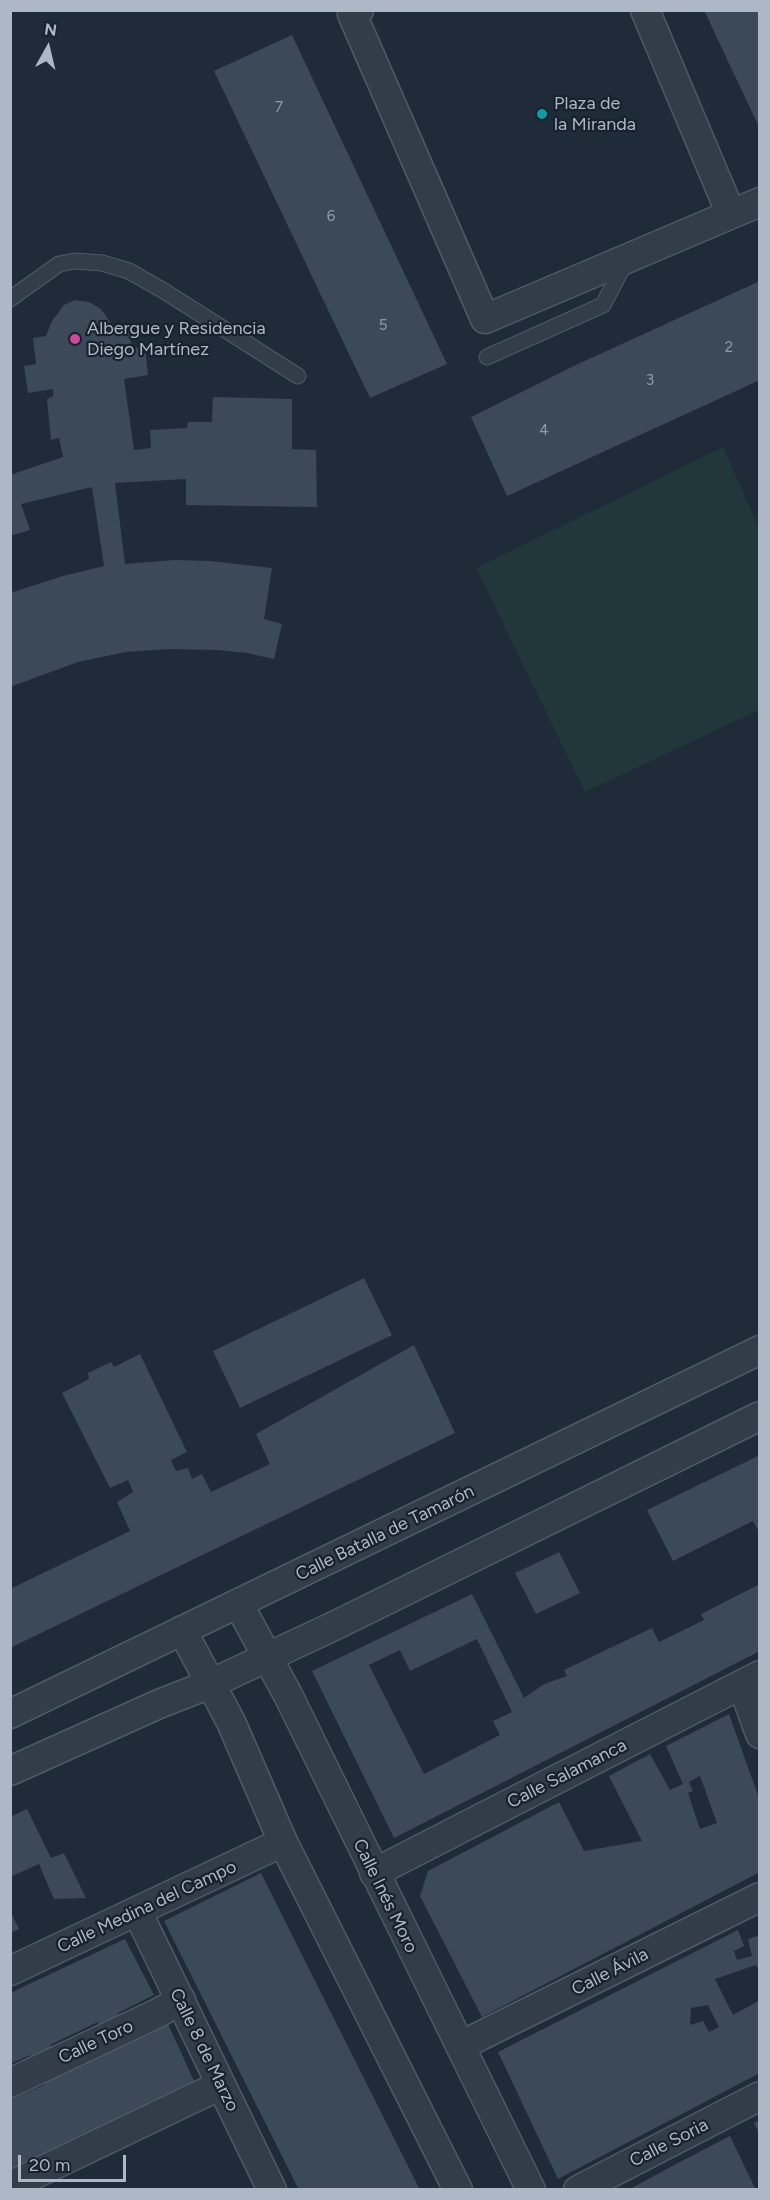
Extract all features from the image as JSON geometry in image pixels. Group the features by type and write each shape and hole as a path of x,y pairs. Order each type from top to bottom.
{"street":[{"path":"359,10 352,14 485,319 759,202"},
{"path":"645,10 731,214"},
{"name":"Calle Batalla de Tamarón","path":"10,1714 759,1350"},
{"path":"10,1771 268,1657 759,1416"},
{"name":"Calle Inés Moro","path":"238,1603 268,1657 531,2190"},
{"path":"182,1630 231,1722 283,1842 458,2190"},
{"path":"751,1680 759,1734"},
{"name":"Calle Salamanca","path":"374,1873 751,1680"},
{"name":"Calle Medina del Campo","path":"10,1971 283,1842"},
{"name":"Calle Ávila","path":"460,2046 759,1897"},
{"name":"Calle 8 de Marzo","path":"136,1911 272,2190"},
{"name":"Calle Toro","path":"10,2083 181,2000"},
{"path":"10,2186 221,2085"},
{"name":"Calle Soria","path":"578,2190 759,2096"}],"lane":[{"path":"487,357 603,305 628,258"},
{"path":"10,299 59,264 75,261 102,263 129,271 164,291 298,376"}],"green space":[{"path":"723,447 759,528 759,710 585,792 476,568"}],"building":[{"path":"704,10 760,10 760,129 717,38"},
{"path":"292,35 447,364 370,398 214,71"},
{"path":"760,281 760,380 507,496 471,417 578,364"},
{"path":"75,300 89,302 101,309 113,326 127,323 132,348 145,347 148,375 124,379 134,450 151,448 150,430 187,428 188,422 212,422 213,397 292,399 292,449 316,450 317,507 186,505 186,479 115,483 125,564 175,560 210,561 272,568 264,619 282,624 274,659 218,650 169,649 126,652 78,662 10,687 10,593 104,566 92,487 21,504 30,530 10,536 10,475 63,457 59,438 51,440 47,399 53,396 53,389 28,393 24,366 36,364 33,338 46,336 52,321 64,305"},
{"path":"364,1278 392,1335 240,1408 213,1351"},
{"path":"414,1345 455,1433 10,1648 10,1589 130,1531 117,1502 133,1492 128,1480 110,1488 62,1393 89,1379 88,1373 111,1362 114,1367 140,1354 187,1452 171,1460 176,1471 188,1468 192,1479 202,1474 211,1492 270,1464 256,1434"},
{"path":"760,1455 760,1534 753,1521 673,1561 647,1510"},
{"path":"559,1552 580,1593 536,1614 515,1573"},
{"path":"760,1584 760,1651 394,1838 312,1671 472,1594 524,1698 544,1684 567,1676 564,1670 652,1628 659,1642 704,1620 701,1614","holes":["477,1639 512,1712 493,1721 500,1735 424,1774 369,1665 400,1650 410,1671"]},
{"path":"729,1714 760,1801 760,1872 482,2017 420,1896 428,1871 559,1802 584,1851 642,1841 609,1776 650,1754 670,1790 683,1784 666,1746","holes":["700,1776 717,1823 700,1829 688,1793 693,1791 689,1782"]},
{"path":"27,1809 51,1858 64,1853 86,1898 54,1899 39,1864 10,1877 10,1817"},
{"path":"261,1873 420,2190 299,2190 164,1921"},
{"path":"10,1911 19,1929 10,1933"},
{"path":"738,1930 744,1946 734,1951 737,1960 752,1956 748,1939 760,1935 760,1972 756,1965 715,1979 733,2015 760,2000 760,2073 558,2179 498,2052","holes":["708,2005 719,2027 709,2032 703,2021 690,2025 691,2008"]},
{"path":"125,1939 154,1995 118,2013 120,2018 100,2027 98,2022 50,2045 53,2051 33,2060 30,2055 10,2064 10,1993"},
{"path":"168,2024 195,2083 10,2171 10,2100 44,2085 43,2078 127,2037 130,2042"},
{"path":"760,2120 760,2135 754,2123"},
{"path":"730,2136 755,2188 628,2190 678,2163"}],"place":[{"name":"Plaza de la Miranda","path":"542,114"},
{"name":"Albergue y Residencia Diego Martínez","path":"75,339"}]}
